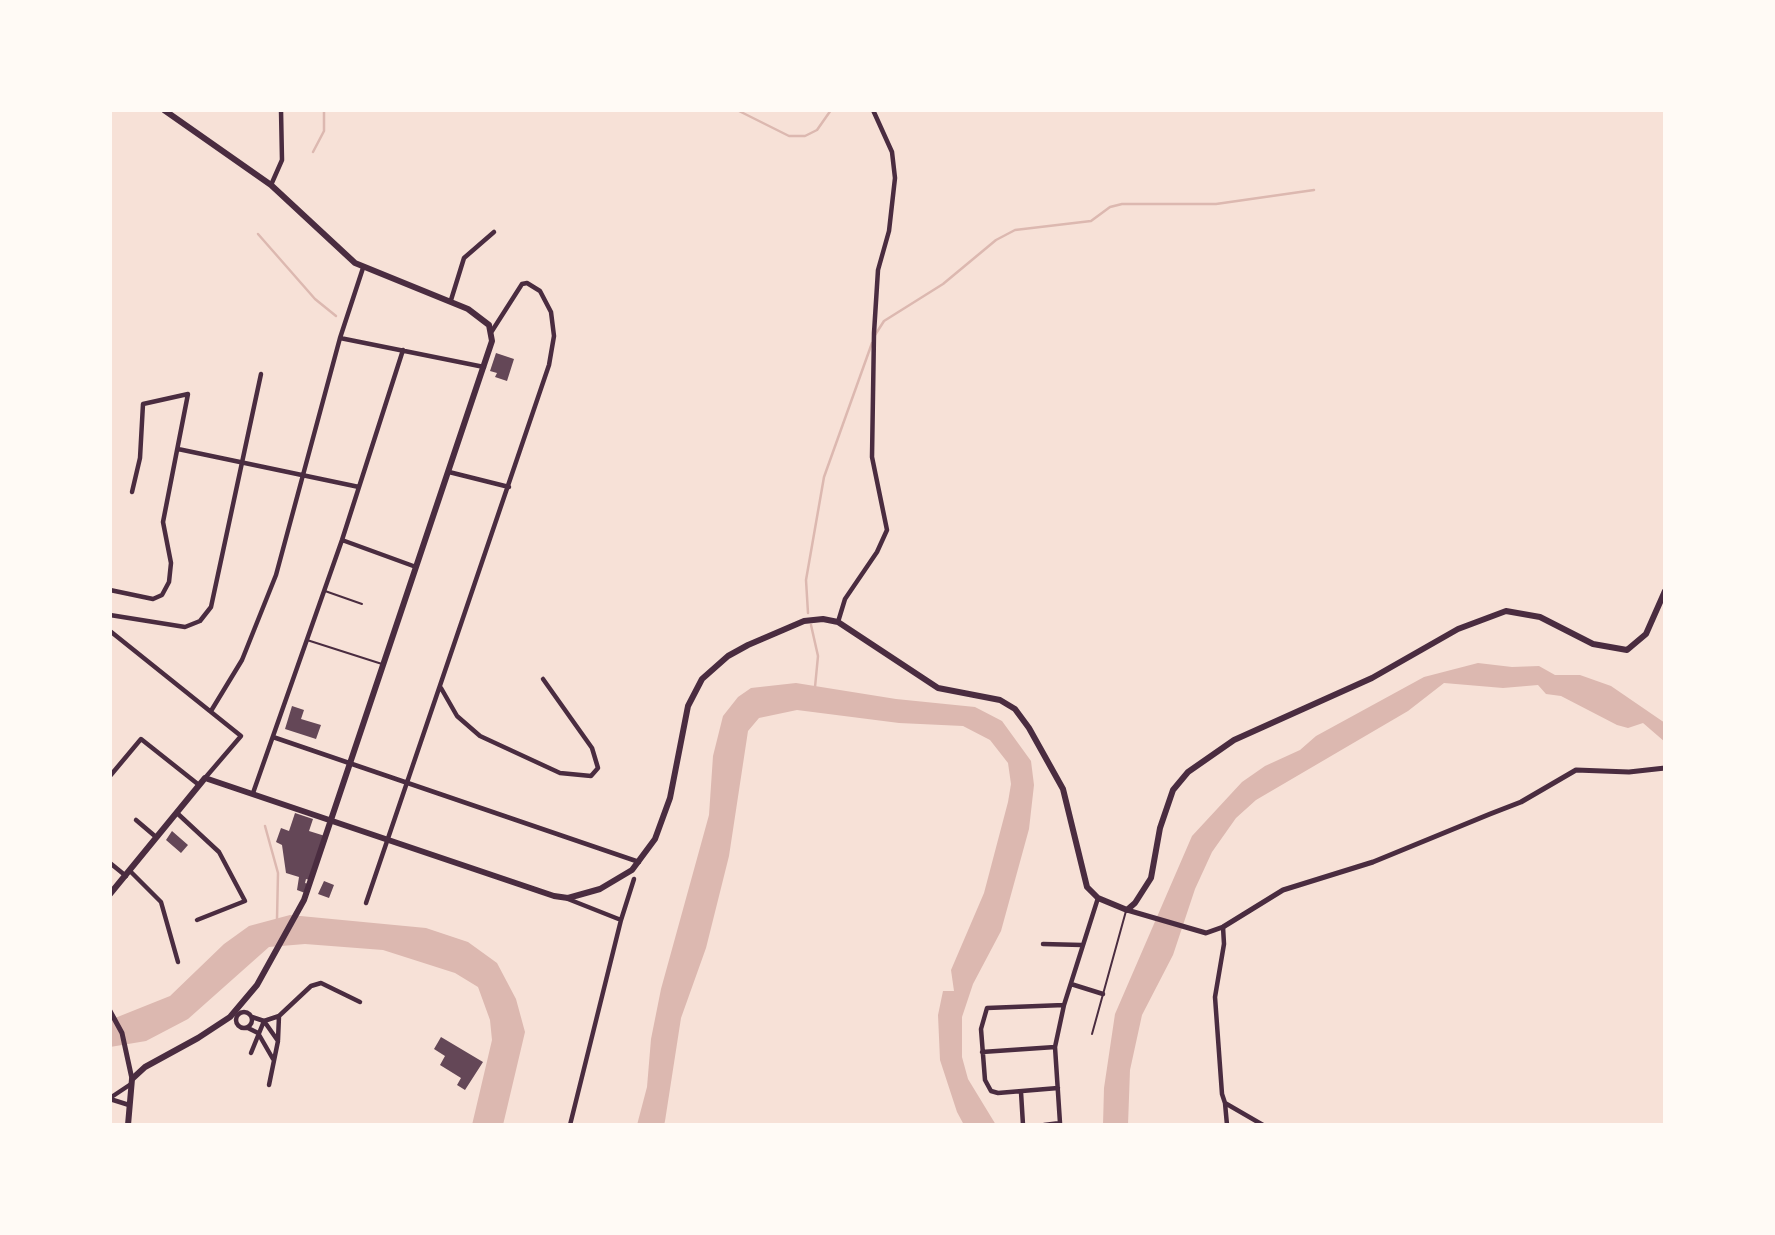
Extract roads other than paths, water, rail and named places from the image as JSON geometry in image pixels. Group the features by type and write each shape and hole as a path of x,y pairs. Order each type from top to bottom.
{"main road":[{"path":"128,1125 131,1082 145,1067 241,1009 311,886 383,664 485,367 492,331 480,316 451,300 363,268 339,251 271,185 164,110"},
{"path":"110,894 205,778 544,893 568,898 615,881 640,862 664,816 688,706 702,679 728,656 770,635 804,621 823,619 838,622 938,688 1000,700 1021,716 1063,789 1083,877 1091,892 1098,898 1126,909 1135,903 1151,878 1160,828 1173,790 1188,772 1226,745 1267,722 1371,678 1458,629 1506,611 1540,617 1593,644 1627,650 1651,627 1665,592"}],"street":[{"path":"271,185 282,160 281,110"},
{"path":"838,622 845,599 877,552 887,530 872,457 874,333 878,270 889,231 895,178 892,152 873,110"},
{"path":"451,300 464,258 494,232"},
{"path":"211,711 235,673 256,630 284,550 341,338 363,268"},
{"path":"366,903 509,487 552,349 551,312 540,291 527,283 522,284 492,331"},
{"path":"341,338 485,367"},
{"path":"253,793 342,540 403,350"},
{"path":"110,615 185,628 205,614 214,596 261,374"},
{"path":"110,590 147,599 158,598 165,591 171,563 163,522 188,394 144,404 140,457 132,492"},
{"path":"178,449 359,487"},
{"path":"449,472 509,487"},
{"path":"342,540 416,567"},
{"path":"110,631 241,736 205,778"},
{"path":"440,688 457,716 481,736 560,773 591,776 598,768 592,748 543,679"},
{"path":"273,737 640,862"},
{"path":"110,776 141,740 199,786"},
{"path":"1126,909 1185,929 1206,933 1223,927 1283,890 1373,862 1521,802 1576,770 1629,772 1665,768"},
{"path":"177,813 219,852 245,901 197,920"},
{"path":"136,820 157,838"},
{"path":"110,863 128,873 161,902 178,962"},
{"path":"570,1125 621,920 634,879"},
{"path":"568,898 621,920"},
{"path":"1044,1125 1060,1123 1055,1047 1064,1005 1098,898"},
{"path":"1223,927 1224,944 1215,997 1218,1063 1227,1125"},
{"path":"1043,944 1082,944"},
{"path":"264,1021 279,1016 311,986 321,983 360,1002"},
{"path":"1071,984 1103,994"},
{"path":"1058,1088 1021,1092 991,1091 985,1080 981,1029 987,1007 1064,1005"},
{"path":"236,1021 241,1009 264,1021 278,1041"},
{"path":"110,1098 131,1082 128,1051 111,1013"},
{"path":"269,1085 278,1041 279,1016"},
{"path":"248,1028 252,1017"},
{"path":"225,1021 236,1021"},
{"path":"236,1021 240,1027 248,1028 259,1035 274,1060"},
{"path":"251,1053 264,1021"},
{"path":"982,1052 1055,1047"},
{"path":"1021,1092 1023,1125"},
{"path":"110,1098 129,1105"},
{"path":"1225,1103 1263,1125"}],"lane":[{"path":"324,591 362,604"},
{"path":"307,640 383,664"},
{"path":"1092,1034 1126,909"}],"waterway":[{"path":"313,152 324,131 324,110"},
{"path":"737,110 789,136 805,136 817,130 831,110"},
{"path":"875,335 884,321 943,284 996,240 1015,230 1091,221 1110,207 1122,204 1216,204 1314,190"},
{"path":"258,234 315,299 336,316"},
{"path":"808,613 806,580 824,477 872,343"},
{"path":"811,625 818,656 815,687"},
{"path":"265,826 278,873 277,919"}]}
